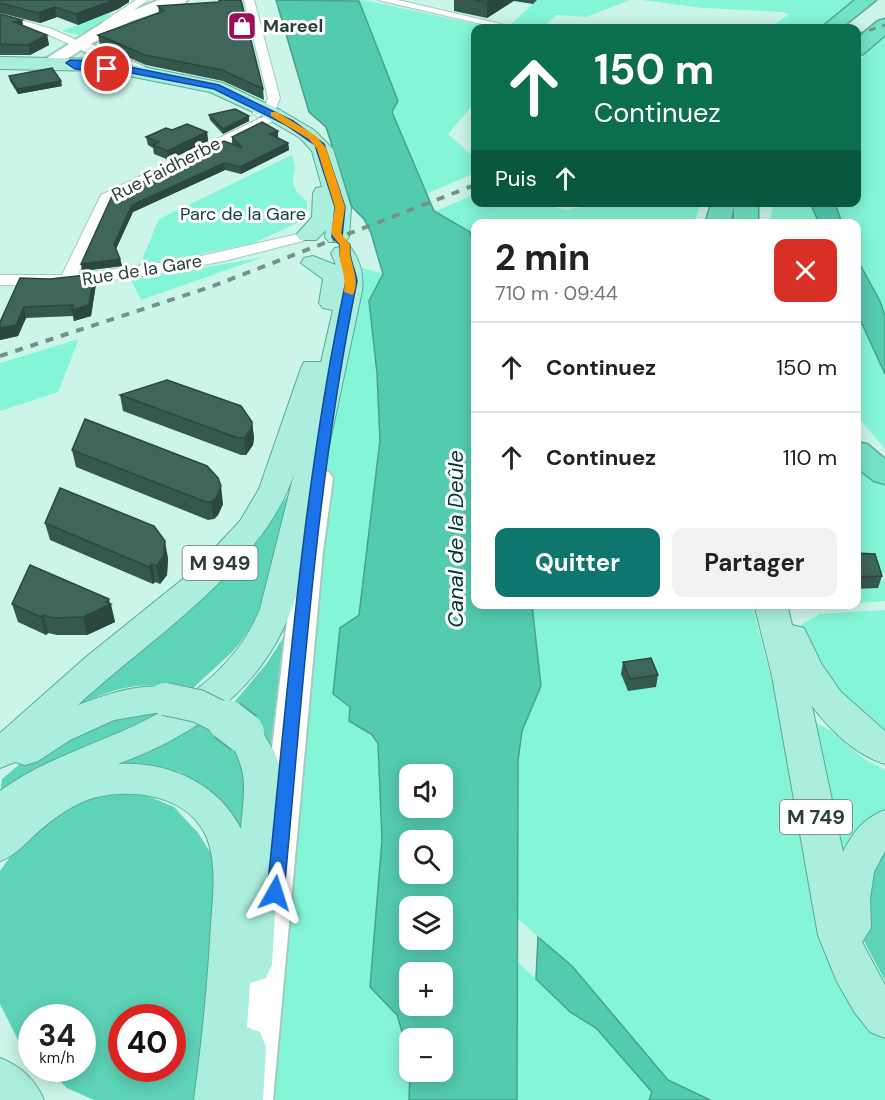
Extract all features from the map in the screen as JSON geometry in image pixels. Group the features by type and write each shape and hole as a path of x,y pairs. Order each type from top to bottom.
{"highway":[{"path":"853,21 878,12"},
{"path":"861,41 878,12"},
{"path":"861,455 885,474"}],"main road":[{"path":"0,65 69,57 221,89 312,138 322,148 340,207 340,245 352,281 279,602 264,638 252,656 203,703 144,737 38,783 0,814"},
{"path":"69,57 107,69 203,88 266,114 299,137 311,150 326,210 322,224 298,242 296,259 313,263 333,260 340,245"},
{"path":"298,242 340,245"},
{"name":"M 949","path":"0,754 98,666 216,568 252,527 270,496 297,425 335,292 333,275 313,263"},
{"name":"M 749","path":"771,609 789,676 839,935 850,968 860,986 885,1018"},
{"path":"783,609 801,658 825,697 848,723 885,750"},
{"path":"0,773 34,745 78,719 128,702 165,699 210,710 232,723 244,734 261,765 264,802 240,1100"},
{"path":"0,845 23,821 54,798 74,789 112,779 143,779 170,786 193,798 214,818 230,849 233,895 229,1003 217,1100"},
{"path":"885,826 874,835 860,854 851,882 849,918 857,954 885,1000"},
{"path":"0,1080 21,1100"}],"street":[{"path":"69,57 107,24 143,0"},
{"path":"107,24 150,7 179,0"},
{"path":"69,57 113,28 179,0"},
{"path":"249,0 274,98 266,114"},
{"path":"383,0 494,24"},
{"path":"2,15 69,57"},
{"path":"0,23 69,57"},
{"name":"Rue Faidherbe","path":"67,281 106,198 266,114"},
{"name":"Rue de la Gare","path":"0,280 67,281 134,274 298,242"},
{"path":"252,1100 309,551 332,375"},
{"path":"0,743 98,666"}],"green space":[{"path":"537,0 630,0 586,17 556,15 547,24 511,24"},
{"path":"642,0 856,0 823,24 775,24 789,14 782,12 703,8"},
{"path":"359,1 476,24 471,24 471,108 448,134 471,154 471,175 426,194 392,111 398,101"},
{"path":"112,12 109,17 79,35 62,31"},
{"path":"885,34 885,449 861,421 861,219 771,219 772,207 861,207 861,59"},
{"name":"Parc de la Gare","path":"292,155 295,170 293,183 307,202 307,214 303,220 254,243 139,267 159,219"},
{"path":"471,196 471,207 554,207 566,210 581,207 699,207 696,219 471,219 471,236 470,232 434,212"},
{"path":"264,257 141,300 131,280"},
{"path":"363,268 383,274 369,301 377,373 380,440 359,615 340,629 350,707 357,723 378,743 382,840 370,987 393,1012 401,1028 399,1028 399,1082 409,1082 409,1100 260,1100 309,551 358,270"},
{"path":"79,339 58,392 0,411 0,363"},
{"path":"861,463 885,482 885,573 875,573 861,566"},
{"path":"877,580 885,581 885,601 861,603 861,589"},
{"path":"532,609 753,609 858,1011 885,1039 885,1100 710,1100 668,1080 572,966 518,919 518,761 522,731 541,686"},
{"path":"885,610 885,743 839,705 805,638 801,625 820,614"},
{"path":"817,723 833,732 864,759 885,770 885,813 848,851 835,847 811,725"},
{"path":"518,962 570,1012 596,1028 653,1092 649,1100 517,1100"}],"shaded area":[{"path":"290,492 264,597 245,636 227,657 191,690 147,685 128,687 92,699 37,730 211,588 258,541"},
{"path":"296,618 278,776 263,735 232,705 267,663"},
{"path":"169,709 42,766 0,795 2,779 40,747 87,723"},
{"path":"203,717 247,757 245,852 234,820 208,790 180,772 151,767 89,773 182,735"},
{"path":"112,792 143,794 174,807 198,833 215,860 218,899 199,1100 94,1100 67,1088 61,1082 96,1082 96,1004 18,1004 18,1040 0,1004 0,871 17,847 47,818 83,800"},
{"path":"885,844 885,981 864,941 860,905"}],"water":[{"name":"Canal de la Deûle","path":"276,0 359,1 398,101 392,112 434,211 470,232 471,236 471,609 532,609 541,686 522,731 518,761 517,1100 409,1100 410,1082 453,1082 453,1028 401,1028 397,1015 370,987 382,840 378,743 371,734 349,721 350,707 333,694 340,628 359,615 380,440 377,373 369,301 383,274 371,233 364,219 352,207 326,127 309,112"},
{"path":"812,207 836,207 841,219 817,219"},
{"path":"861,266 880,301 885,316 885,374 861,322"},
{"path":"538,937 572,966 668,1080 710,1100 649,1100 652,1092 596,1028 570,1012 536,979"}],"building":[{"path":"0,0 114,0 76,14 55,7 38,13 0,3"},
{"path":"219,0 241,0 263,89 222,70 145,55 98,35 164,11 158,6 219,2"},
{"path":"474,0 492,0 487,3"},
{"path":"0,14 22,20 14,22 47,35 28,45 0,44"},
{"path":"52,68 61,81 17,89 9,76"},
{"path":"235,109 249,116 223,129 209,115"},
{"path":"262,122 278,131 270,134 288,143 240,167 224,163 132,205 114,244 120,259 81,264 112,196 188,161 185,160 224,141 242,148 232,137"},
{"path":"187,124 207,132 167,151 153,145 159,142 146,137 166,128 172,130"},
{"path":"94,274 89,305 72,310 73,305 24,307 16,325 0,328 0,322 20,278 50,279"},
{"path":"167,380 241,406 252,422 251,429 244,438 238,438 120,395"},
{"path":"85,419 207,466 218,478 221,486 216,498 211,502 206,502 72,450"},
{"path":"60,488 154,526 165,541 163,557 156,566 152,564 149,567 45,523"},
{"path":"861,553 875,554 882,576 861,577"},
{"path":"30,565 109,599 106,602 111,604 83,617 52,618 43,615 41,617 12,604"},
{"path":"651,658 658,675 630,679 623,662"}],"railway":[{"path":"861,33 885,25"},
{"path":"0,356 213,286 471,187"}],"slow traffic":[{"path":"274,114 312,138 322,148 340,207 341,213 336,233 345,245 343,258 352,275 350,292"}],"place":[{"name":"Mareel","path":"242,26"}],"route":[{"path":"107,69 75,67 70,63 100,64 216,87 289,123 307,134 322,148 340,207 341,213 336,233 345,245 343,258 352,275 352,281 332,375 329,413 309,551 275,893"}]}
